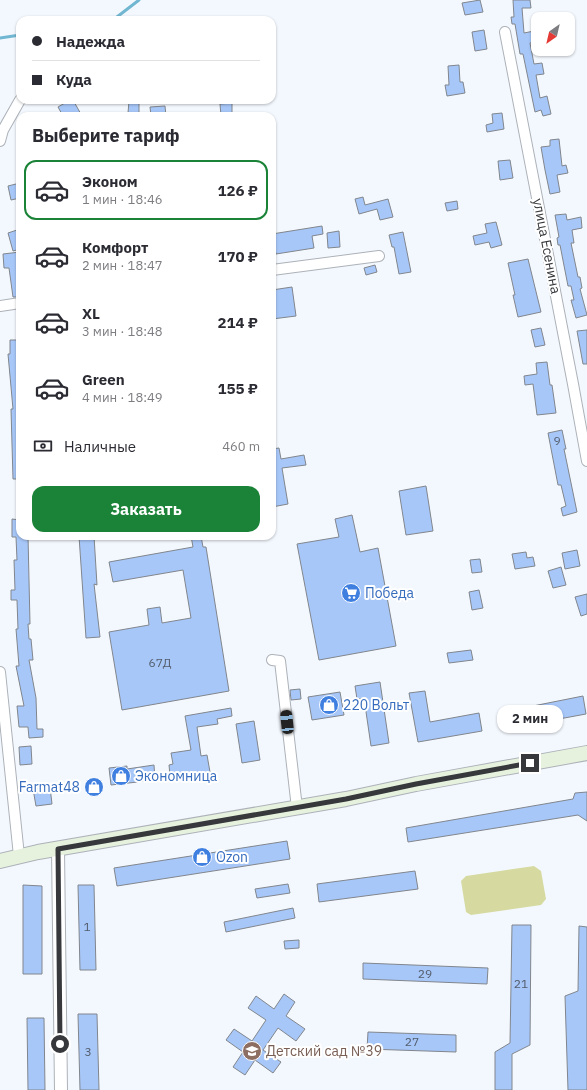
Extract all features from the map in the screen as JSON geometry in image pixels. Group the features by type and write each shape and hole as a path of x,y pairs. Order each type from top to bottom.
{"main road":[{"path":"0,861 58,849 297,808 587,753"}],"street":[{"name":"улица Есенина","path":"505,32 587,461"},
{"path":"0,141 3,130 18,104"},
{"path":"276,269 379,256"},
{"path":"0,306 16,304"},
{"path":"272,660 280,661 297,808"},
{"path":"0,672 19,856"},
{"path":"58,849 60,1090"}],"green space":[{"path":"534,866 541,871 546,899 541,905 471,915 466,912 461,881 466,876"}],"building":[{"path":"480,0 483,12 465,15 462,3"},
{"path":"513,0 530,0 531,8 522,8 524,33 531,32 531,56 532,56 534,64 542,63 544,74 536,75 540,98 547,96 551,114 543,116 541,110 535,112 523,54 520,54 515,24 512,24 511,17 514,17"},
{"path":"484,30 487,49 475,51 472,32"},
{"path":"459,65 460,82 463,82 465,93 447,96 445,85 449,85 448,66"},
{"path":"63,104 75,104 80,112 61,112 58,107"},
{"path":"129,104 139,104 139,112 128,112"},
{"path":"220,104 232,104 232,112 221,112"},
{"path":"165,106 166,112 151,112 150,107"},
{"path":"502,113 504,129 487,132 486,125 493,123 492,114"},
{"path":"559,139 562,166 566,165 568,173 557,175 560,192 550,194 541,147 550,146 550,140"},
{"path":"510,160 513,178 500,180 498,161"},
{"path":"16,184 16,199 11,200 8,186"},
{"path":"363,197 365,205 388,199 393,217 380,220 377,209 359,214 355,199"},
{"path":"457,201 458,209 447,211 445,203"},
{"path":"566,214 567,220 581,217 582,228 572,230 574,243 571,243 578,277 580,277 582,288 580,289 587,315 576,318 571,300 574,300 571,286 568,286 560,245 558,245 557,238 559,237 555,215"},
{"path":"496,222 502,245 491,248 489,242 475,245 473,236 487,233 485,224"},
{"path":"322,226 323,234 312,236 314,248 276,254 276,233"},
{"path":"16,230 16,250 13,251 8,233"},
{"path":"339,231 340,247 328,248 327,233"},
{"path":"403,232 411,272 399,274 394,247 392,247 389,235"},
{"path":"16,252 16,297 13,297 9,268 4,268 3,254"},
{"path":"528,259 541,312 518,317 508,263"},
{"path":"375,265 377,272 366,275 364,268"},
{"path":"292,287 296,316 276,318 276,289"},
{"path":"541,328 545,345 535,347 531,330"},
{"path":"587,330 587,364 583,364 577,331"},
{"path":"10,340 16,340 16,479 13,479 11,409 13,409 8,354 10,354"},
{"path":"547,362 556,413 537,415 533,384 525,385 524,376 537,374 536,363"},
{"path":"562,430 566,449 564,449 577,512 563,516 561,508 566,506 561,485 558,485 548,433"},
{"path":"276,448 279,448 281,459 304,455 306,465 282,468 288,504 276,506"},
{"path":"426,486 433,531 406,535 399,491"},
{"path":"352,515 360,552 378,548 396,646 319,660 297,544 339,537 335,519"},
{"path":"12,519 16,520 16,537 12,537"},
{"path":"16,540 28,540 30,624 28,624 33,660 29,660 36,698 37,729 43,729 43,737 29,738 28,727 19,727 17,706 24,706 16,666 19,666 16,629 18,629 17,600 11,600 11,590 15,590 14,560 17,560"},
{"path":"79,540 94,540 97,585 94,584 100,637 86,638"},
{"path":"192,540 202,540 203,547 206,547 229,691 122,710 109,632 149,625 147,609 160,607 162,623 191,618 183,570 113,582 109,562 193,547"},
{"path":"577,550 580,566 565,569 562,553"},
{"path":"526,552 527,558 533,557 535,566 515,569 512,554"},
{"path":"480,559 482,572 472,573 470,560"},
{"path":"561,567 566,585 553,588 548,571"},
{"path":"479,590 483,608 472,610 469,592"},
{"path":"587,594 587,614 581,616 575,597"},
{"path":"471,650 473,660 449,663 447,653"},
{"path":"380,682 389,743 371,746 364,698 357,699 355,686"},
{"path":"300,689 301,699 291,700 290,690"},
{"path":"425,691 430,722 479,713 482,731 418,742 409,693"},
{"path":"340,692 344,715 312,720 308,697"},
{"path":"583,696 586,714 521,726 518,709"},
{"path":"231,708 232,716 217,719 218,724 197,727 201,756 207,755 210,772 195,775 194,772 170,775 169,765 173,764 171,753 191,750 185,716"},
{"path":"254,721 260,760 242,763 236,724"},
{"path":"31,746 32,764 20,765 19,747"},
{"path":"154,765 155,780 111,785 109,768 127,766 127,769"},
{"path":"50,787 52,804 36,806 33,789"},
{"path":"587,792 587,821 578,815 408,842 406,828 573,799 575,793"},
{"path":"287,841 290,859 117,886 114,868"},
{"path":"415,871 418,889 319,902 317,884"},
{"path":"288,884 290,893 257,898 255,889"},
{"path":"23,885 42,886 42,974 23,974"},
{"path":"78,885 94,885 96,970 80,970"},
{"path":"293,908 295,918 226,932 224,922"},
{"path":"512,925 531,925 530,1045 512,1054 512,1090 495,1090 495,1052 510,1043"},
{"path":"579,926 587,927 587,1090 568,1090 565,996 578,991"},
{"path":"299,940 299,948 285,949 284,941"},
{"path":"363,963 488,968 487,984 363,979"},
{"path":"284,994 295,1002 286,1016 305,1029 296,1041 278,1028 263,1050 281,1062 273,1073 255,1060 245,1075 233,1067 243,1052 226,1040 234,1029 252,1041 266,1020 248,1008 256,996 274,1009"},
{"path":"78,1014 97,1014 99,1090 80,1090"},
{"path":"27,1018 44,1018 45,1090 28,1090"},
{"path":"368,1032 456,1035 456,1052 367,1049"}],"waterway":[{"path":"118,16 139,0"},
{"path":"0,38 16,36"}],"place":[{"name":"Победа","path":"351,593"},
{"name":"220 Вольт","path":"329,705"},
{"name":"Экономница","path":"121,776"},
{"name":"Farmat48","path":"94,787"},
{"name":"Ozon","path":"202,857"},
{"name":"Детский сад №39","path":"252,1051"}],"route":[{"path":"60,1044 58,849 346,799 416,784 530,763"}]}
